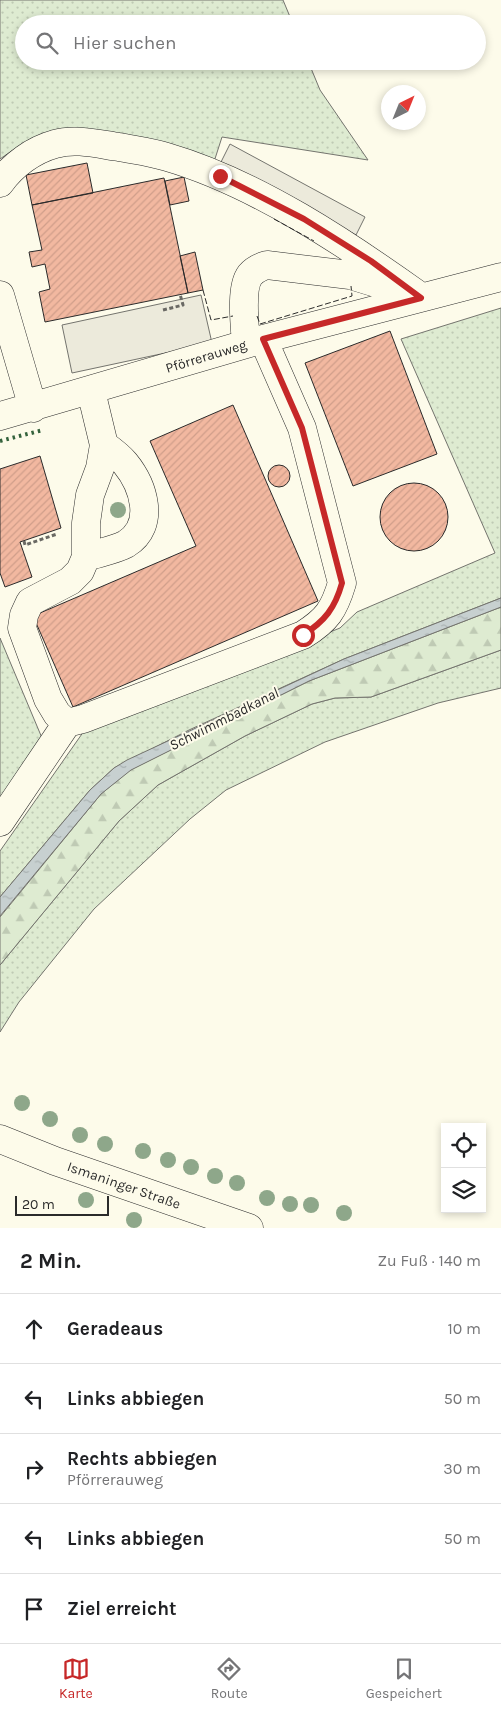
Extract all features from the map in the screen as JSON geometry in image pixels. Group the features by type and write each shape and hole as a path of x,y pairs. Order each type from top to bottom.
{"street":[{"path":"0,183 22,161 38,151 56,144 96,143 166,157 220,176 304,219 371,261 421,298"},
{"path":"0,822 67,723 83,719 303,635 318,626 329,615 336,602 342,583 302,428 255,342 244,314 246,282 250,275 257,268 267,265 350,275 421,298"},
{"name":"Pförrerauweg","path":"0,416 33,408 255,342 501,277"},
{"path":"0,295 33,408"},
{"path":"67,723 57,714 48,699 22,628 24,614 30,602 36,597 70,581 80,571 86,557 86,523 90,495 100,468 104,445 91,390"},
{"path":"86,557 126,544 142,528 146,506 136,478 124,462 104,445"},
{"name":"Ismaninger Straße","path":"0,1139 54,1161 249,1228"}],"path":[{"path":"163,310 183,305 180,294"},
{"path":"24,541 25,544 61,532"}],"green space":[{"path":"0,0 283,0 289,15 15,15 15,70 312,70 320,90 368,160 222,137 213,165 36,141 13,150 0,159"},
{"path":"501,308 501,598 344,659 189,730 114,768 90,790 0,897 0,851 84,731 340,628 357,612 495,553 401,339"},
{"path":"501,607 501,650 371,697 335,698 312,704 245,736 158,785 119,821 0,965 0,917 101,794 130,770 309,681"},
{"path":"0,638 42,738 0,805"},
{"path":"501,650 501,688 438,703 325,742 226,790 190,819 94,909 19,1002 0,1032 0,965 119,821 158,785 245,736 312,704 335,698 371,697"}],"shaded area":[{"path":"230,144 365,217 356,235 221,162"},
{"path":"201,295 212,343 72,373 62,325"}],"water":[{"name":"Schwimmbadkanal","path":"501,598 501,607 309,681 131,770 101,794 0,916 0,897 90,790 114,768 127,760 344,659"}],"building":[{"path":"87,163 93,193 32,205 26,175"},
{"path":"184,177 189,201 170,205 165,181"},
{"path":"164,178 188,293 45,322 39,292 50,289 45,264 32,267 29,252 42,250 32,205"},
{"path":"195,252 203,290 188,293 180,256"},
{"path":"390,331 437,454 353,486 305,363"},
{"path":"233,405 318,601 73,707 33,616 196,546 150,441"},
{"path":"40,456 61,528 20,542 32,577 5,587 0,573 0,469"},
{"path":"275,465 283,465 290,472 290,480 283,487 275,487 268,480 268,472"},
{"path":"407,483 421,483 433,488 443,498 448,510 448,524 443,536 433,546 421,551 407,551 395,546 385,536 380,524 380,510 385,498 395,488"}],"hedge":[{"path":"0,441 43,430"}],"fence":[{"path":"274,219 314,241"},
{"path":"257,316 260,324 352,296 351,286"},
{"path":"203,290 211,320 233,316"}],"route":[{"path":"220,176 304,219 371,261 421,298 263,339 302,428 342,583 336,602 329,615 318,626 303,635"}]}
